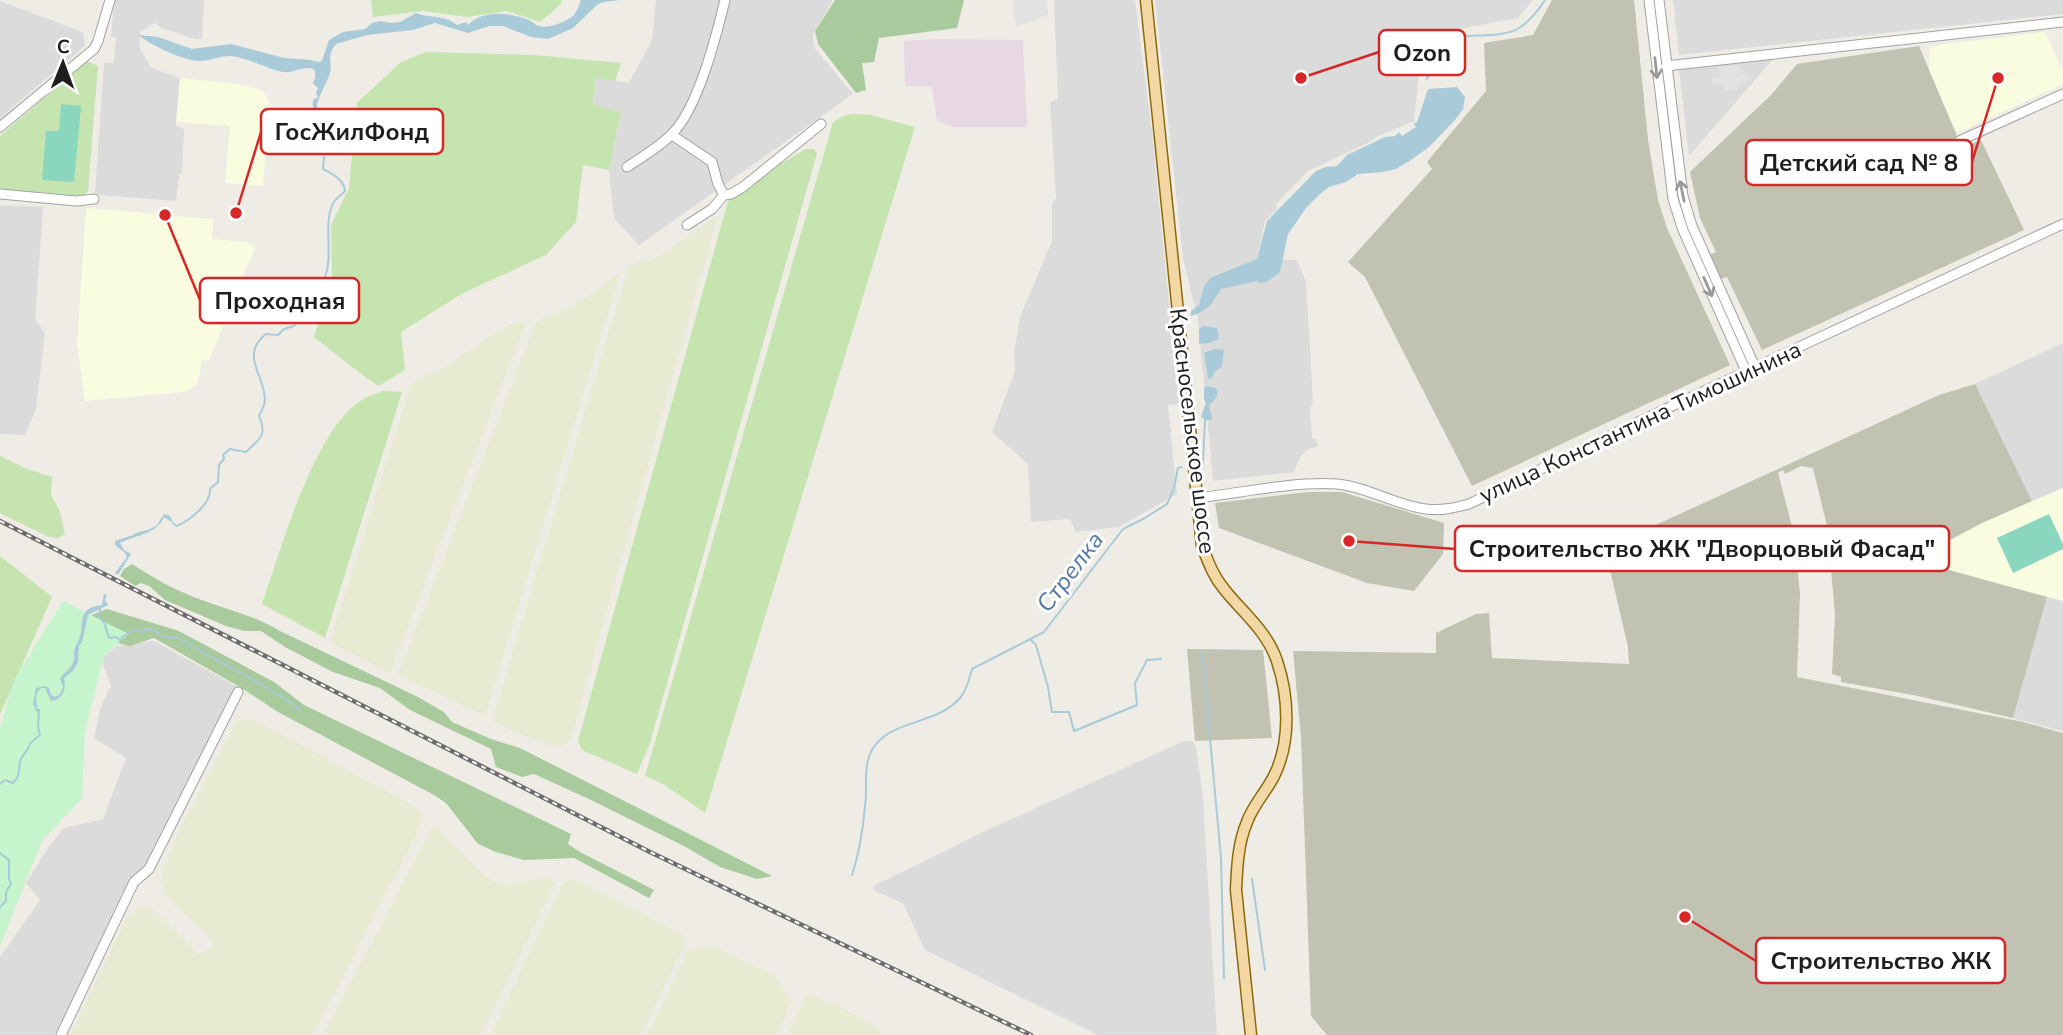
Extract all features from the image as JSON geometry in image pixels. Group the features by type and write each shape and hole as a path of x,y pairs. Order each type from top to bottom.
{"main road":[{"name":"Красносельское шоссе","path":"1146,0 1202,546 1223,588 1256,624 1272,648 1280,674 1284,703 1286,727 1283,751 1273,777 1246,824 1237,869 1236,890 1251,1035"}],"street":[{"path":"0,127 94,49 99,41 110,0"},
{"path":"627,167 672,135 696,97 724,0"},
{"path":"1649,0 1673,199 1683,230 1750,369"},
{"path":"1659,0 1680,181 1687,210 1750,369"},
{"path":"1666,66 2063,22"},
{"path":"1959,141 2063,94"},
{"path":"687,225 712,209 724,195 743,187 821,124"},
{"path":"672,135 712,162 724,195"},
{"path":"0,194 76,201 94,199"},
{"name":"улица Константина Тимошинина","path":"1197,498 1332,484 1360,488 1424,509 1447,509 1469,504 1750,369 2063,224"},
{"path":"61,1035 134,882 149,869 238,692"}],"shaded area":[{"path":"114,0 204,0 202,39 162,28 155,23 140,32 139,46 151,68 180,78 176,126 184,129 182,174 179,175 176,201 95,193 104,63 114,63 116,38 111,37"},
{"path":"656,0 833,0 813,34 814,47 853,94 639,245 614,218 609,170 621,112 593,105 596,78 629,83 652,40"},
{"path":"1013,0 1047,0 1048,15 1016,27"},
{"path":"1054,0 1135,0 1152,132 1179,404 1168,405 1177,494 1119,527 1076,532 1070,519 1031,522 1028,464 992,432 1015,371 1014,354 1020,317 1052,241 1052,204 1056,198 1050,102 1058,99"},
{"path":"1155,0 1533,0 1518,18 1443,32 1420,63 1414,121 1308,171 1276,204 1277,209 1265,221 1257,259 1297,260 1306,282 1313,402 1310,409 1312,438 1316,439 1318,446 1307,450 1300,457 1294,472 1213,481 1198,320 1183,258"},
{"path":"1552,0 1634,0 1648,140 1658,200 1667,228 1730,365 1472,486 1365,277 1348,262 1432,169 1427,162 1486,91 1484,43 1533,35"},
{"path":"1673,0 2063,0 2063,14 1679,55"},
{"path":"0,1 83,32 85,46 0,118"},
{"path":"2045,32 2063,71 2063,84 1957,133 1929,71 1929,49 1939,45"},
{"path":"1023,40 1027,127 953,127 937,121 932,87 905,86 904,41"},
{"path":"1919,46 1962,148 1981,140 2024,230 1762,350 1727,277 1719,279 1709,255 1716,252 1700,218 1690,172 1772,94 1797,64"},
{"path":"1774,58 1689,156 1679,69"},
{"path":"1740,65 1741,73 1747,73 1748,83 1737,84 1738,90 1725,91 1722,84 1712,85 1711,78 1720,77 1719,67"},
{"path":"180,78 239,84 262,90 269,100 263,186 225,183 230,126 176,122"},
{"path":"0,205 43,207 35,319 45,333 36,409 25,435 0,434"},
{"path":"86,208 157,214 158,211 172,213 173,216 213,219 212,239 247,242 255,248 209,360 202,361 197,385 184,392 85,401 77,342"},
{"path":"718,215 573,732 570,741 559,747 544,744 492,721 629,265 656,258"},
{"path":"620,274 485,716 398,675 536,322 561,312 593,293 613,276"},
{"path":"513,323 526,323 390,673 330,642 410,387 417,379 445,367"},
{"path":"2063,343 2063,488 2032,501 1975,384"},
{"path":"1975,384 2032,501 1948,541 1949,570 2047,597 2013,718 1841,682 1841,677 1832,674 1835,614 1827,526 1813,468 1801,466 1785,474 1783,470 1778,473 1793,530 1800,593 1797,677 2023,722 2063,733 2063,1035 1327,1035 1311,1016 1301,737 1293,651 1436,653 1436,633 1476,614 1489,613 1492,658 1629,664 1628,647 1611,574 1606,562 1600,560 1597,546 1629,531 1634,535 1939,395"},
{"path":"2063,488 2063,601 1949,570 1948,541 1982,523"},
{"path":"1308,492 1342,492 1444,523 1443,554 1414,591 1367,583 1219,528 1215,503"},
{"path":"2047,597 2063,601 2063,731 2013,718"},
{"path":"154,641 242,689 151,871 137,883 63,1035 0,1035 0,957 40,900 26,883 64,828 103,819 126,758 94,738 100,709 111,685 103,665 104,656 117,646"},
{"path":"1187,649 1263,650 1272,738 1195,741"},
{"path":"243,718 253,720 294,741 415,807 424,815 313,1035 70,1035 127,917 138,907 147,907 155,912 199,954 209,949 212,941 206,933 169,900 161,883 162,873 177,835 236,723"},
{"path":"1184,741 1192,741 1196,746 1203,798 1217,1035 1098,1035 925,950 903,903 873,890 873,886 996,826"},
{"path":"434,824 484,875 501,885 550,878 555,883 481,1035 323,1035"},
{"path":"575,879 682,934 685,944 641,1035 490,1035 564,882"},
{"path":"716,947 775,976 792,1002 777,1035 647,1035 688,950"},
{"path":"806,995 833,1003 879,1028 880,1035 786,1035"}],"green space":[{"path":"371,0 561,0 561,4 540,22 507,11 467,17 422,11 373,17"},
{"path":"835,0 964,0 957,28 879,38 874,62 862,63 866,90 856,93 818,44 815,31"},
{"path":"426,52 534,55 621,63 615,81 596,78 593,104 621,112 609,170 583,165 576,222 546,255 463,293 401,332 405,370 379,386 314,337 332,277 331,225 349,188 357,103 401,62"},
{"path":"87,61 98,66 88,191 84,196 0,189 0,136"},
{"path":"61,104 81,106 74,182 42,180 46,131 59,131"},
{"path":"845,115 871,115 915,127 705,813 663,784 645,776 833,122"},
{"path":"806,149 813,149 817,153 650,743 637,774 582,750 578,741 728,201 753,180"},
{"path":"383,391 402,392 325,638 262,604 289,524 314,463 345,414 363,399"},
{"path":"0,456 52,477 51,494 60,512 65,534 58,538 49,537 0,513"},
{"path":"2049,514 2063,549 2013,573 1997,538"},
{"path":"0,556 52,597 0,715"},
{"path":"132,564 181,592 260,621 416,696 444,712 452,722 520,748 772,876 757,879 720,867 684,846 534,774 522,777 496,767 491,749 410,710 380,688 333,672 261,631 244,631 226,626 165,600 149,586 141,583 135,586 120,576 124,569"},
{"path":"63,601 129,634 104,656 85,732 82,798 42,841 0,946 0,728 14,680"},
{"path":"107,609 179,631 274,682 304,705 571,834 568,844 654,890 649,898 574,858 524,860 478,844 446,803 434,795 278,712 154,638 130,646 103,640 89,616"}],"water":[{"path":"581,0 620,0 598,4 573,28 548,39 531,37 503,26 489,26 468,33 435,23 413,30 367,35 336,44 330,56 329,76 317,105 333,143 325,156 323,154 329,141 313,106 313,100 318,97 318,88 313,83 315,70 307,68 283,72 231,56 191,60 138,35 158,37 192,49 231,44 284,58 318,62 322,61 329,40 343,32 365,29 380,21 400,22 416,13 447,19 457,25 466,22 468,25 481,17 505,14 547,27 571,18"},
{"path":"1457,87 1465,97 1463,109 1429,147 1396,169 1358,174 1346,182 1329,187 1306,208 1288,234 1280,272 1267,282 1257,281 1221,289 1206,309 1191,316 1191,311 1199,305 1203,289 1210,278 1257,259 1267,221 1316,171 1337,166 1347,155 1385,137 1395,136 1399,132 1402,136 1416,127 1414,124 1428,89"},
{"path":"1202,326 1217,328 1219,339 1199,344 1199,330"},
{"path":"1214,349 1224,350 1222,367 1208,379 1204,353"},
{"path":"1204,388 1216,388 1217,391 1216,398 1209,406 1211,420 1205,420 1201,416 1206,403"},
{"path":"164,514 170,516 174,524 164,517 161,523 151,531 120,543 124,550 131,554 118,575 115,573 127,557 115,545 115,541 148,530 157,525"},
{"path":"104,594 107,595 105,600 108,605 88,615 79,646 78,662 74,670 64,678 64,690 61,696 51,701 45,688 38,691 36,696 39,716 33,704 36,688 45,686 55,697 60,694 63,687 60,679 73,663 85,613 102,605"}],"waterway":[{"path":"1427,79 1444,44 1458,37 1510,32 1527,22 1545,0"},
{"path":"174,524 177,526 182,523 203,506 210,489 218,482 219,465 224,459 223,455 230,449 246,452 261,437 263,428 259,416 265,400 255,366 254,350 266,334 278,335 284,329 294,326 298,319 290,305 293,298 302,290 318,285 325,277 329,258 328,228 331,210 335,201 345,191 340,180 323,169 324,157"},
{"name":"Стрелка","path":"1200,465 1203,464 1205,419"},
{"name":"Стрелка","path":"852,875 859,850 868,762 873,748 891,732 950,707 964,692 972,669 1044,632 1123,529 1167,504 1178,468 1182,467"},
{"path":"136,534 147,531"},
{"path":"100,609 98,617 104,622 109,638 116,637 121,641 122,637 136,629 143,632 153,629 161,636 178,638 280,695 301,710"},
{"path":"1031,640 1036,645 1052,712 1069,712 1074,731 1137,705 1135,683 1147,660 1161,659"},
{"path":"1202,651 1221,858 1224,978"},
{"path":"0,784 5,780 13,783 17,777 22,757 30,743 40,735 39,714"},
{"path":"0,853 9,860 11,883 6,892 6,901 0,907"},
{"path":"1252,879 1265,970"}],"railway":[{"path":"0,521 650,852 1031,1035"}],"place":[{"name":"Ozon","path":"1301,78"},
{"name":"Детский сад № 8","path":"1998,78"},
{"name":"ГосЖилФонд","path":"236,213"},
{"name":"Проходная","path":"165,215"},
{"name":"Строительство ЖК \"Дворцовый Фасад\"","path":"1349,541"},
{"name":"Строительство ЖК","path":"1685,917"}]}
